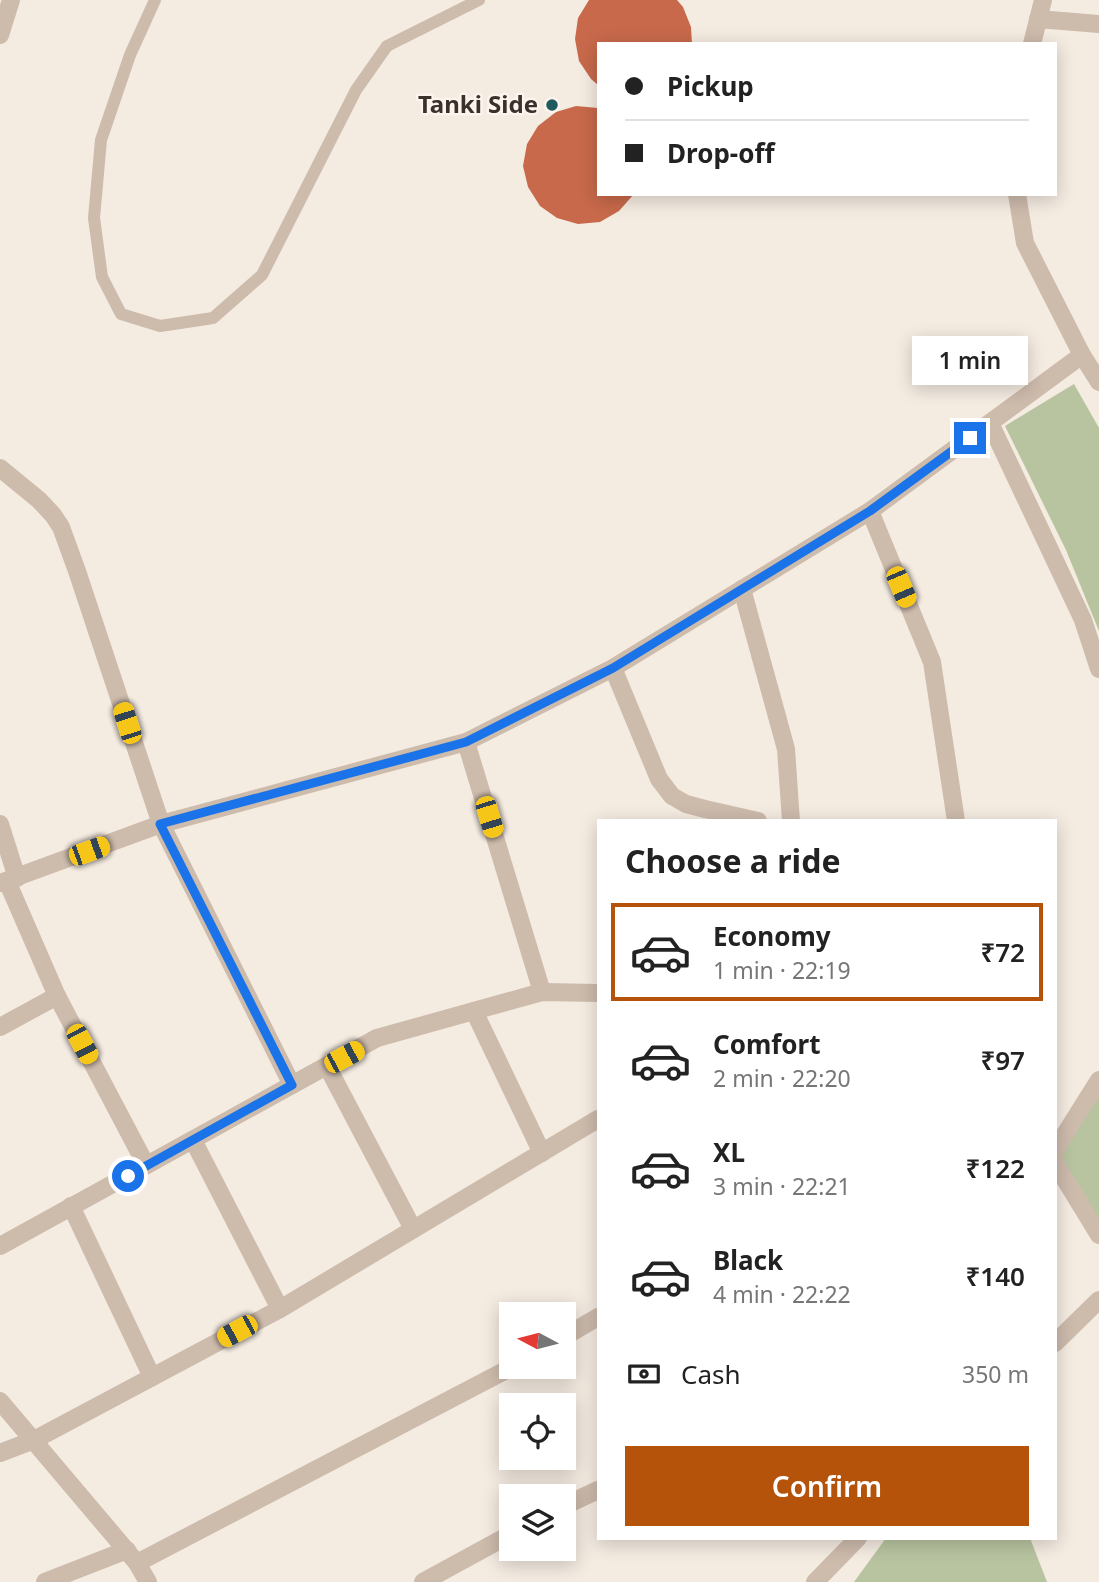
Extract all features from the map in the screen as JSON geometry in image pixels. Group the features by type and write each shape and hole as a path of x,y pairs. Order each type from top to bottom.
{"street":[{"path":"0,35 11,0"},
{"path":"1032,42 1044,0"},
{"path":"1038,19 1099,24"},
{"path":"1017,196 1025,243 1082,355 1099,382"},
{"path":"8,881 160,824 466,742 613,668 870,511 1082,355"},
{"path":"990,423 1083,620 1099,669"},
{"path":"0,468 39,500 61,527 160,824 292,1085"},
{"path":"870,511 932,662 956,819"},
{"path":"742,589 786,749 791,819"},
{"path":"613,668 659,779 671,796 686,804 749,819"},
{"path":"466,742 542,992"},
{"path":"0,824 8,881 57,996 146,1166"},
{"path":"0,1246 377,1038 542,992 597,993"},
{"path":"0,1027 57,996"},
{"path":"474,1011 542,1153"},
{"path":"327,1066 413,1229"},
{"path":"1057,1147 1099,1080"},
{"path":"0,1453 34,1440 280,1309 597,1120"},
{"path":"193,1140 280,1309"},
{"path":"1057,1166 1099,1235"},
{"path":"71,1206 152,1377"},
{"path":"1057,1341 1099,1300"},
{"path":"576,1331 597,1318"},
{"path":"45,1582 132,1556 499,1373"},
{"path":"0,1401 132,1556 148,1582"},
{"path":"576,1500 597,1490"},
{"path":"815,1582 856,1540"},
{"path":"424,1582 499,1541"}],"lane":[{"path":"155,0 130,55 101,140 94,218 102,277 121,314 160,326 213,317 262,275 356,90 387,46 479,0"}],"green space":[{"path":"1074,384 1099,428 1099,631 1066,550 1005,426"},
{"path":"1099,1089 1099,1220 1057,1163"},
{"path":"885,1540 1031,1540 1047,1582 854,1582"}],"building":[{"path":"589,0 677,0 683,7 691,27 692,42 597,42 597,84 579,61 575,39 578,18"},
{"path":"576,106 597,108 597,196 632,196 619,211 600,222 578,224 557,218 540,206 528,187 523,166 527,144 538,126 556,112"}],"place":[{"name":"Tanki Side","path":"552,105"}],"route":[{"path":"128,1176 292,1085 160,824 466,742 613,668 870,511 970,438"}]}
